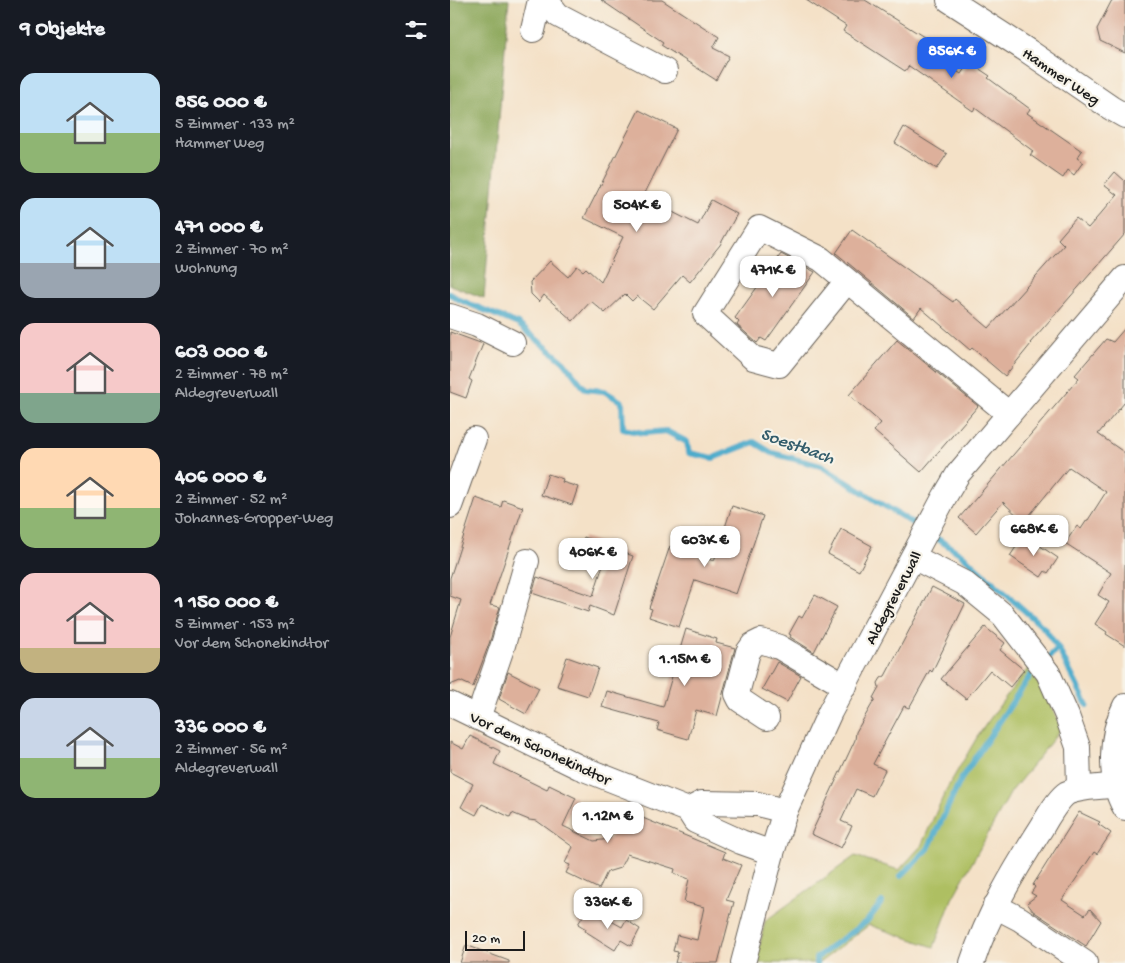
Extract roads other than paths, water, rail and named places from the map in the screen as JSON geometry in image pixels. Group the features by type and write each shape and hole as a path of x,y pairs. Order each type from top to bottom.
{"street":[{"path":"533,30 540,0"},
{"path":"546,0 558,15 665,71"},
{"name":"Hammer Weg","path":"949,0 1125,116"},
{"path":"848,281 779,365 753,358 704,314 759,228 821,259 848,281 1009,414"},
{"name":"Aldegreverwall","path":"743,963 785,811 830,712 931,520 958,474 1125,278"},
{"path":"450,316 477,325 513,342"},
{"path":"450,506 474,438"},
{"path":"915,552 964,583 1003,615 1048,673 1078,747 1079,788"},
{"path":"478,718 503,645 528,561"},
{"path":"768,718 740,700 736,694 748,652 753,645 761,641 779,647 845,686"},
{"name":"Vor dem Schonekindtor","path":"450,704 579,767 688,810 695,821 741,842 772,853"},
{"path":"1125,706 1119,717 1113,754 1116,785 1125,808"},
{"path":"972,963 981,935 995,906 1048,817 1065,794 1079,788 1100,788 1116,785"},
{"path":"688,810 702,803 758,804 785,811"},
{"path":"995,906 1020,919 1085,963"}],"waterway":[{"name":"Soestbach","path":"450,294 518,324 564,362 585,389 604,391 622,402 623,429 644,433 666,431 687,442 689,453 713,458 754,442 772,453 821,466 922,529"},
{"name":"Soestbach","path":"930,534 961,554 1044,628 1058,648 1087,705"},
{"path":"1050,656 1058,648"},
{"path":"901,876 928,849 961,779 1030,676"},
{"path":"816,963 816,958 867,921 882,902"}]}
